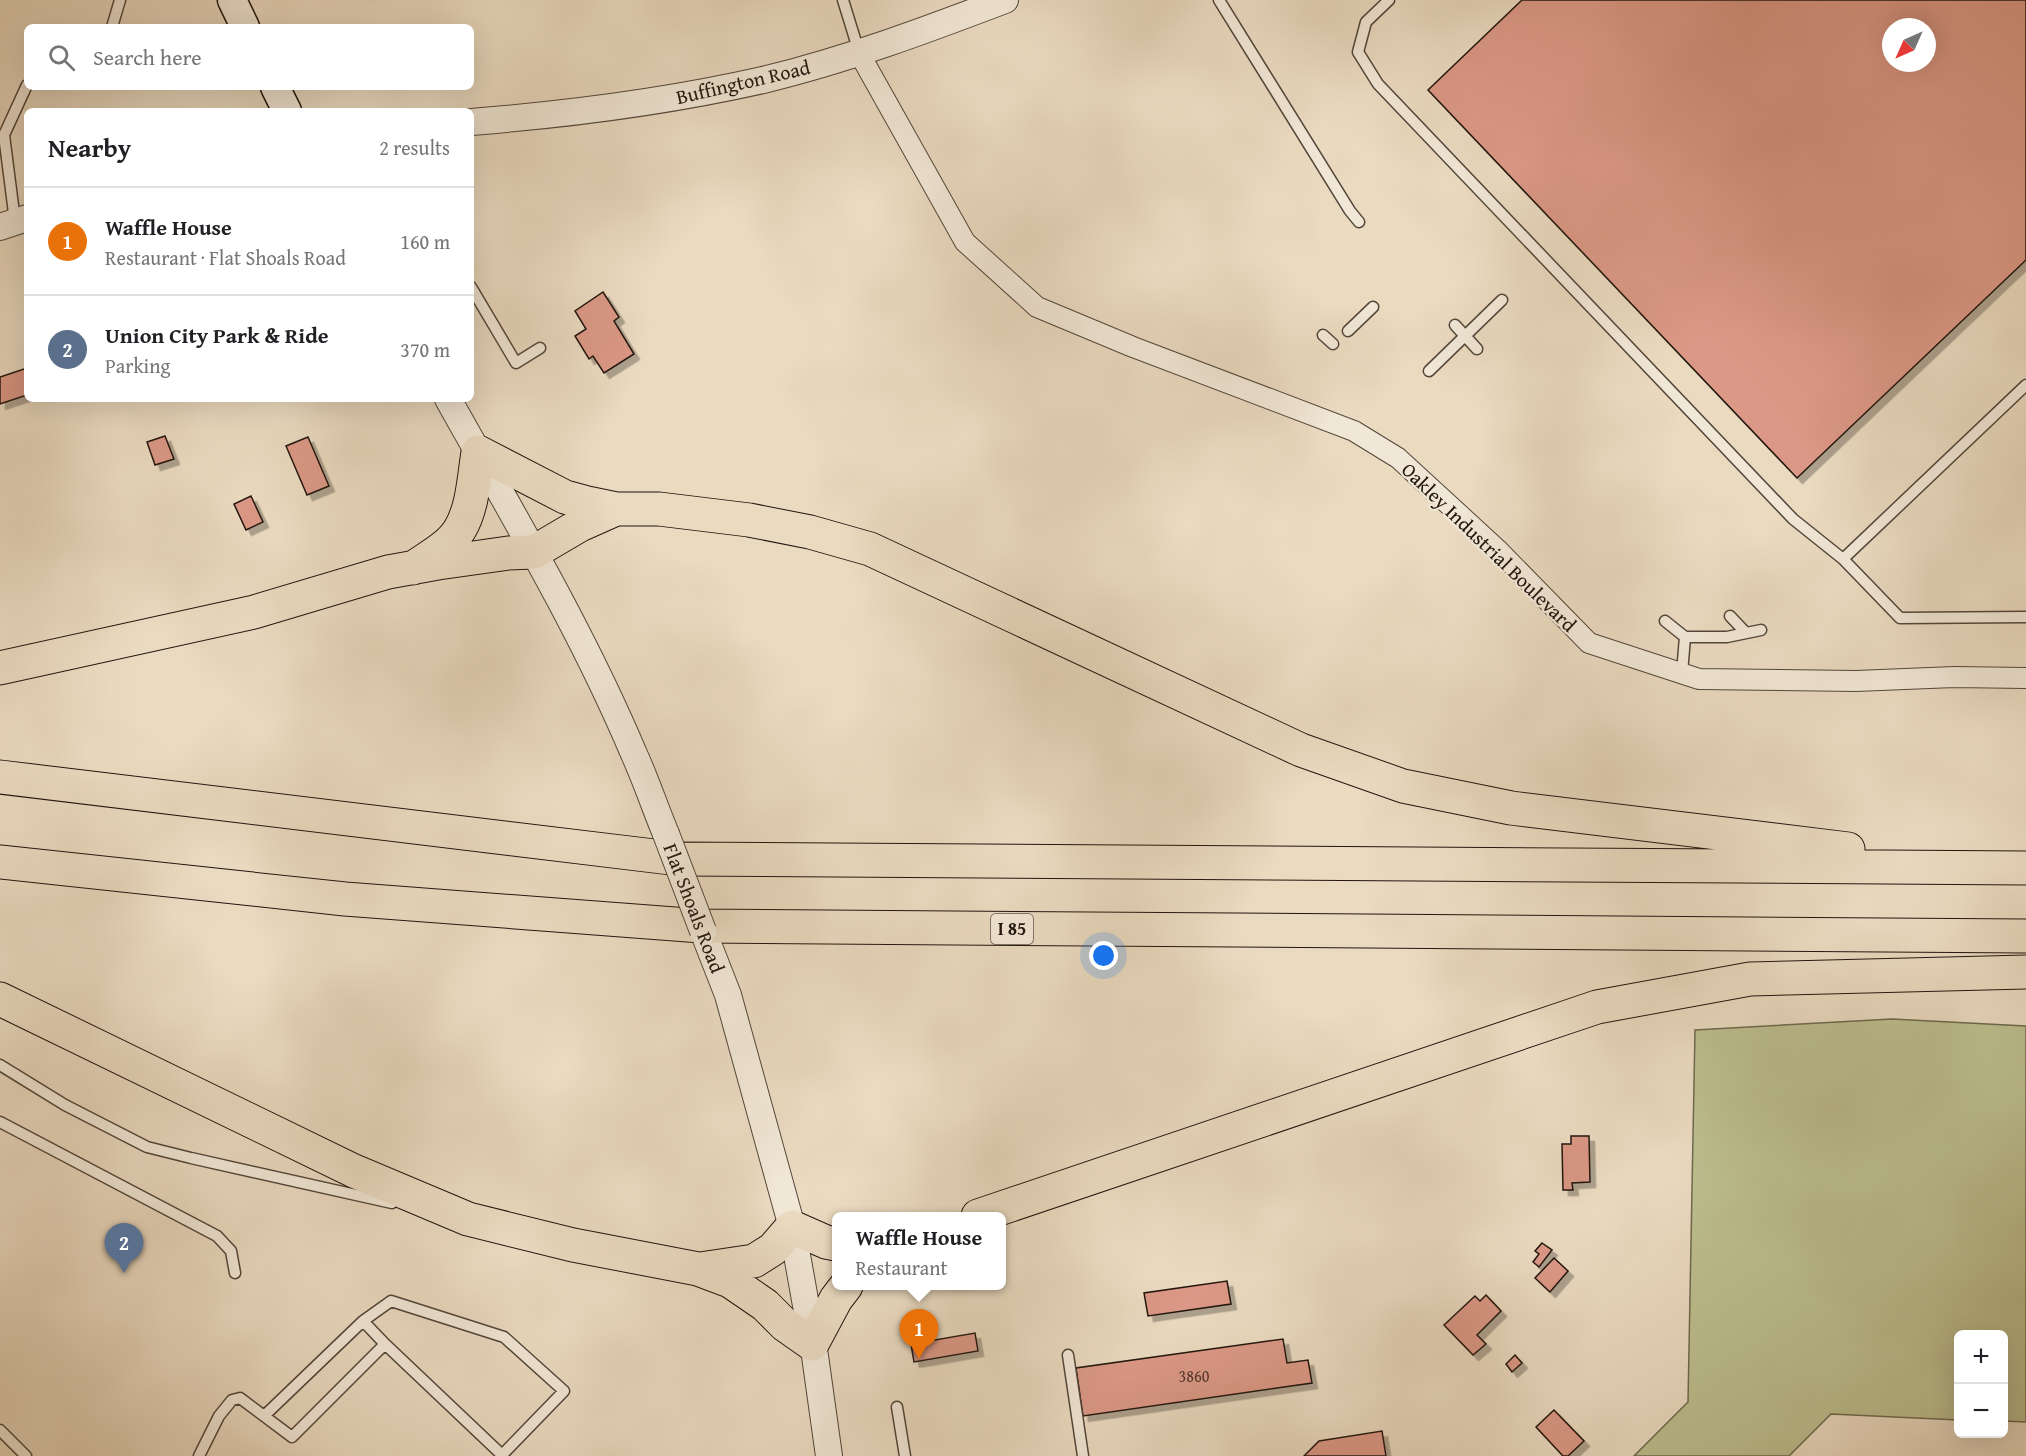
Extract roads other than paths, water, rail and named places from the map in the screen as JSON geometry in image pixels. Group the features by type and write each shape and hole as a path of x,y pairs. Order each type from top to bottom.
{"highway":[{"path":"413,568 446,545 460,530 472,488 478,452 565,497 616,509 659,508 749,520 810,532 870,549 1301,750 1403,786 1511,808 2015,868"},
{"path":"0,668 254,612 388,573 496,555 534,552 580,525 616,509"},
{"path":"0,777 679,859 2015,868"},
{"name":"I 85","path":"0,862 345,899 701,926 2026,936"},
{"path":"990,1212 1597,1007 1750,979 2026,972"},
{"path":"0,999 354,1171 468,1219 573,1245 698,1269 730,1281 765,1305 785,1325 812,1344 843,1290"},
{"path":"698,1269 754,1261 773,1249 792,1227 832,1243"}],"main road":[{"path":"232,0 244,24"},
{"path":"276,90 286,108"}],"street":[{"name":"Buffington Road","path":"474,122 564,114 671,99 778,76 882,46 1005,0"},
{"name":"Oakley Industrial Boulevard","path":"859,53 965,242 1037,307 1133,347 1354,431 1398,458 1497,549 1589,643 1699,679 1856,681 1953,677 2026,678"},
{"name":"Flat Shoals Road","path":"450,402 534,552 603,686 634,754 728,995 792,1227 829,1456"}],"lane":[{"path":"113,24 120,0"},
{"path":"843,0 859,53"},
{"path":"1219,0 1350,212 1359,222"},
{"path":"1389,0 1366,22 1358,52 1378,84 1793,519 1843,559 1900,618 2026,617"},
{"path":"14,222 4,135 25,90"},
{"path":"474,292 516,363 540,348"},
{"path":"1429,371 1502,300"},
{"path":"1348,331 1373,307"},
{"path":"1455,325 1477,349"},
{"path":"1323,335 1333,344"},
{"path":"1843,559 2026,385"},
{"path":"1730,616 1746,633"},
{"path":"1665,621 1685,637 1727,637 1761,630"},
{"path":"1682,673 1685,637"},
{"path":"0,1065 65,1105 147,1147 398,1204"},
{"path":"0,1122 217,1236 231,1251 235,1273"},
{"path":"410,1206 468,1219"},
{"path":"264,1416 363,1321 391,1301 504,1337 564,1391 502,1455 363,1321"},
{"path":"200,1456 219,1416 232,1400 240,1398 292,1437 385,1344"},
{"path":"1068,1355 1083,1456"},
{"path":"897,1407 905,1456"},
{"path":"0,1430 26,1456"}],"place":[{"name":"Union City Park & Ride","path":"124,1273"},
{"name":"Waffle House","path":"919,1359"}]}
